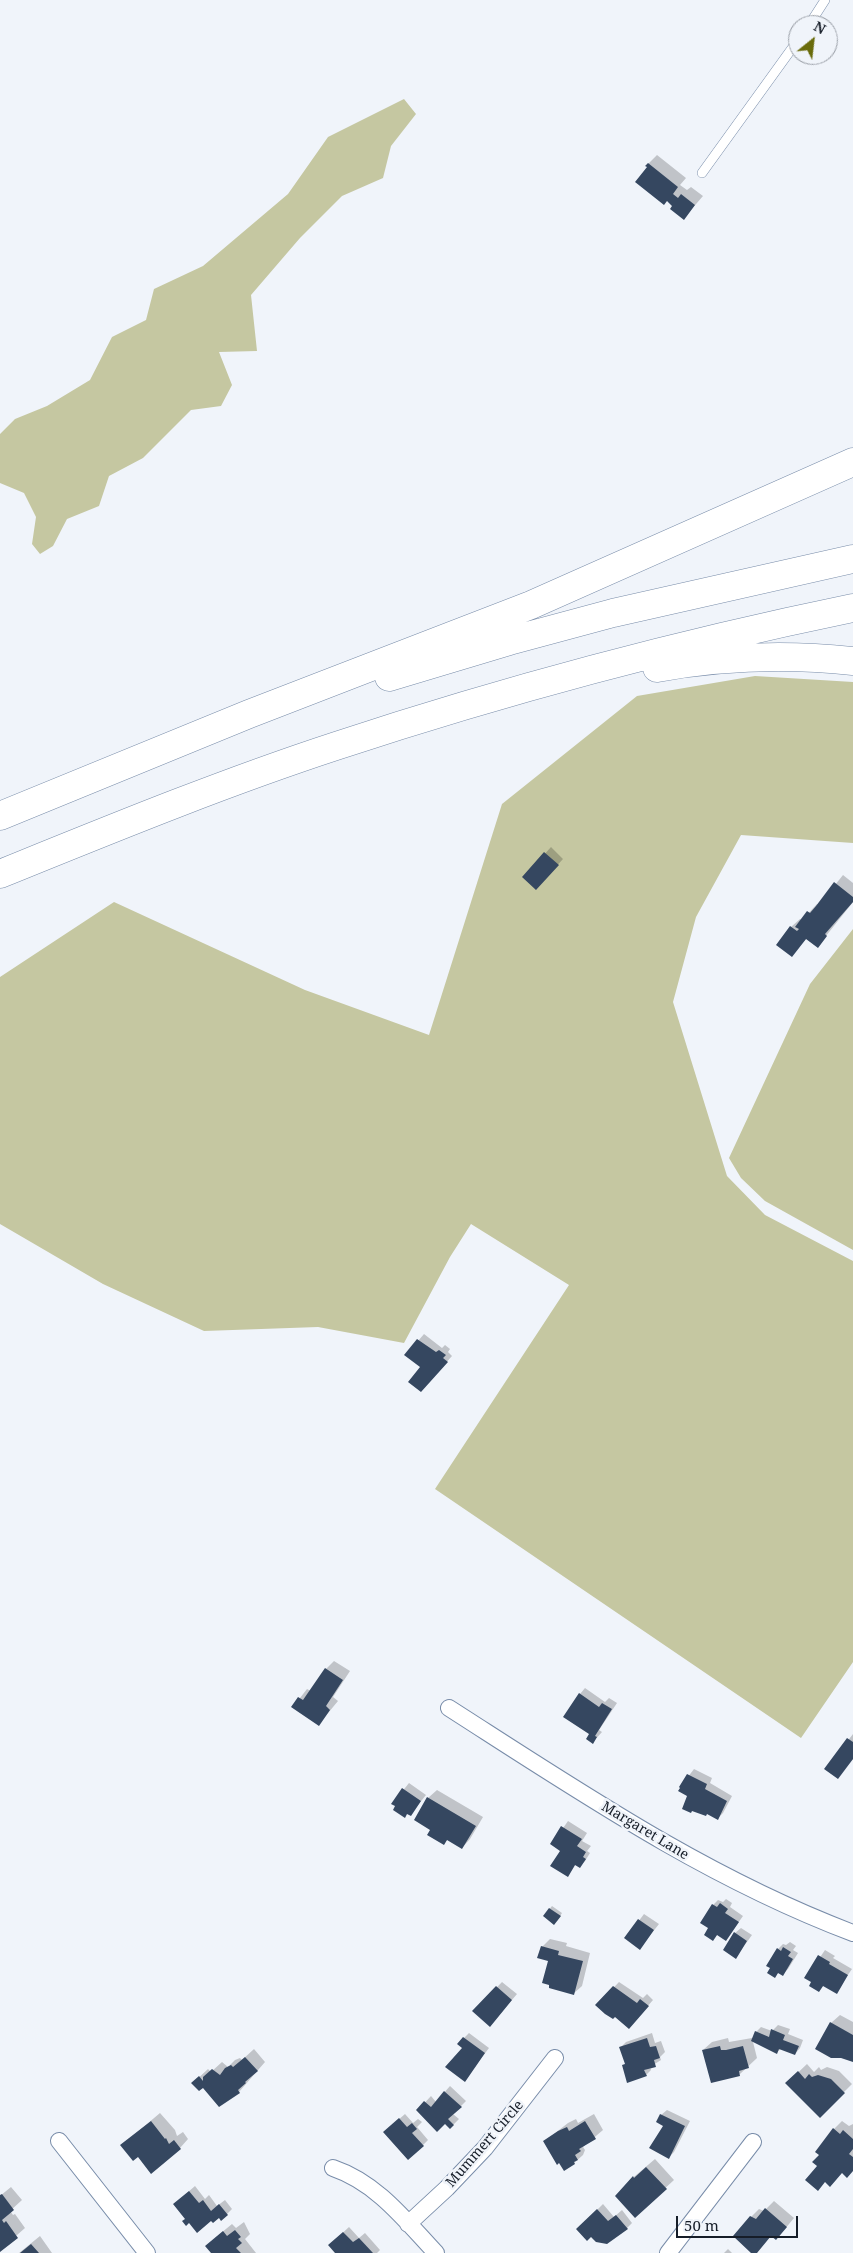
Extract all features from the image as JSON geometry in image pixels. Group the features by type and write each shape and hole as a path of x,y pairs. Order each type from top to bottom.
{"highway":[{"path":"0,816 144,759 248,714 531,605 853,462"},
{"path":"144,759 259,718 509,641 733,585 853,559"},
{"path":"0,874 112,829 335,746 578,673 727,634 853,608"},
{"path":"335,746 486,706 668,666 746,657 791,656 853,661"}],"street":[{"name":"Margaret Lane","path":"449,1708 686,1856 755,1892 853,1933"},
{"name":"Mummert Circle","path":"408,2224 447,2188 485,2148 555,2058"},
{"path":"59,2141 147,2253"},
{"path":"668,2253 753,2142"},
{"path":"333,2168 347,2173 380,2194 436,2253"}],"lane":[{"path":"815,15 825,0"},
{"path":"702,173 788,54"}],"green space":[{"path":"404,99 416,114 391,146 383,178 342,196 300,238 251,295 257,351 219,352 232,385 221,406 191,410 143,458 109,476 99,506 67,519 53,546 40,554 32,544 36,517 24,493 0,483 0,434 15,419 47,406 90,380 112,337 146,320 154,289 203,266 288,194 328,137"},
{"path":"755,676 853,682 853,843 741,835 696,917 673,1002 727,1176 765,1215 853,1261 853,1662 801,1738 435,1489 569,1285 471,1224 450,1257 404,1343 318,1327 204,1331 103,1284 0,1224 0,977 114,902 305,990 429,1035 502,804 637,696"},
{"path":"853,929 853,1250 765,1201 741,1178 729,1158 810,984"}],"building":[{"path":"648,163 678,187 673,194 678,198 681,194 695,205 684,220 670,209 672,206 667,201 664,205 635,182"},
{"path":"544,852 559,865 536,890 522,877"},
{"path":"834,882 853,897 853,902 825,934 827,936 818,948 806,939 792,957 776,945 790,926 797,931 799,929 795,927 807,911 810,913"},
{"path":"417,1339 436,1352 439,1350 446,1355 443,1358 448,1362 421,1392 408,1382 420,1367 404,1355"},
{"path":"325,1668 343,1680 326,1706 330,1710 319,1726 291,1707 298,1697 303,1700"},
{"path":"579,1693 599,1707 602,1703 612,1709 595,1736 597,1737 593,1744 586,1739 589,1734 563,1717"},
{"path":"847,1738 853,1742 853,1759 838,1779 824,1769"},
{"path":"687,1774 707,1784 705,1789 727,1801 718,1820 707,1814 706,1816 692,1811 691,1813 682,1809 687,1796 678,1791"},
{"path":"402,1788 421,1801 411,1816 407,1814 405,1818 393,1810 395,1806 391,1804"},
{"path":"427,1797 476,1826 462,1849 447,1840 444,1845 427,1835 430,1830 414,1820"},
{"path":"561,1826 582,1839 577,1846 586,1852 583,1857 586,1859 580,1868 575,1865 568,1877 550,1866 560,1851 550,1844"},
{"path":"720,1903 728,1909 725,1913 739,1922 726,1941 717,1935 713,1941 704,1935 708,1928 700,1923 712,1904 717,1907"},
{"path":"549,1908 561,1916 554,1925 543,1916"},
{"path":"638,1919 654,1930 640,1950 624,1938"},
{"path":"734,1932 747,1941 736,1959 723,1950"},
{"path":"541,1946 559,1951 558,1955 583,1961 574,1995 549,1988 549,1985 542,1983 548,1961 537,1958"},
{"path":"783,1947 791,1952 788,1956 793,1959 783,1976 778,1973 775,1978 767,1973 770,1968 766,1966 777,1948 781,1951"},
{"path":"818,1955 848,1975 837,1994 823,1986 819,1992 809,1986 811,1982 804,1978"},
{"path":"496,1986 512,2000 490,2027 472,2011"},
{"path":"613,1986 637,2003 640,1999 649,2006 629,2029 615,2017 613,2019 595,2005"},
{"path":"830,2022 853,2035 853,2062 841,2058 831,2058 815,2049"},
{"path":"771,2029 785,2035 783,2040 799,2046 795,2055 779,2049 777,2054 751,2041 755,2031 769,2037"},
{"path":"463,2037 485,2053 465,2082 445,2067 462,2048 457,2044"},
{"path":"647,2038 650,2047 656,2046 660,2058 654,2060 656,2067 644,2070 647,2076 627,2083 622,2065 625,2064 619,2047"},
{"path":"720,2046 721,2050 726,2050 743,2046 749,2068 739,2071 740,2076 711,2083 702,2050"},
{"path":"245,2057 258,2071 238,2090 240,2093 219,2107 203,2088 199,2091 191,2083 199,2076 203,2081 203,2077 212,2069 220,2075 225,2068 231,2065 233,2067"},
{"path":"798,2071 805,2079 809,2074 812,2077 818,2075 831,2079 845,2093 820,2118 785,2083"},
{"path":"444,2091 462,2107 448,2119 454,2125 450,2129 445,2124 437,2132 416,2110 424,2101 431,2107"},
{"path":"660,2114 685,2126 669,2159 649,2148 663,2126 656,2122"},
{"path":"399,2118 407,2127 412,2123 417,2129 412,2133 424,2146 408,2160 383,2132"},
{"path":"151,2121 169,2144 174,2140 181,2149 151,2174 138,2157 133,2161 120,2145"},
{"path":"585,2121 596,2139 579,2149 581,2151 575,2155 578,2160 564,2171 559,2163 557,2165 543,2141 558,2131 567,2127 569,2131"},
{"path":"833,2128 840,2134 843,2130 853,2139 853,2149 849,2154 853,2157 853,2171 847,2178 842,2173 830,2187 825,2182 818,2191 805,2180 817,2166 812,2162 819,2155 815,2152"},
{"path":"646,2167 667,2189 635,2218 615,2196 633,2176 634,2178"},
{"path":"189,2191 199,2203 203,2200 211,2211 219,2204 228,2215 221,2221 219,2218 213,2223 211,2221 197,2233 189,2223 186,2226 182,2221 185,2219 173,2204"},
{"path":"2,2194 14,2210 2,2220 4,2223 6,2221 18,2238 0,2252 0,2195"},
{"path":"765,2208 787,2227 776,2240 771,2236 757,2253 751,2253 733,2236 750,2216 756,2219"},
{"path":"597,2209 608,2221 616,2215 628,2229 607,2244 596,2242 591,2237 587,2241 576,2229"},
{"path":"235,2230 241,2237 238,2239 242,2243 236,2248 241,2253 211,2253 205,2246 223,2231 227,2236"},
{"path":"343,2232 353,2242 359,2238 373,2253 335,2253 328,2245"},
{"path":"31,2244 39,2253 20,2253"}]}
